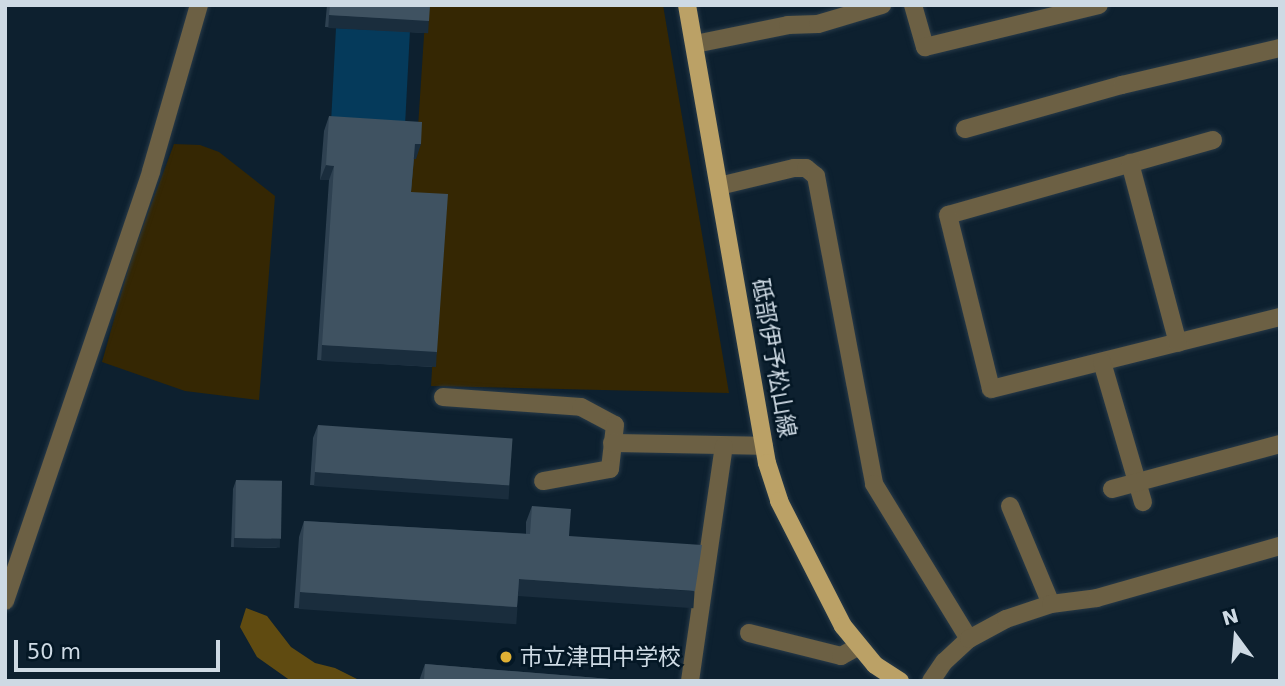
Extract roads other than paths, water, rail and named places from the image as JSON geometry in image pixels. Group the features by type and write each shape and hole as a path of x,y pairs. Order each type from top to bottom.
{"main road":[{"name":"砥部伊予松山線","path":"687,5 764,446 779,501 843,626 857,647 875,665 900,681"}],"street":[{"path":"5,601 151,171 199,5"},
{"path":"695,44 788,25 818,24 882,5"},
{"path":"914,5 925,47 1099,5"},
{"path":"965,129 1122,85 1280,48"},
{"path":"1213,140 948,215 991,389 1280,317"},
{"path":"1130,163 1178,343"},
{"path":"719,186 794,168 806,169 816,176 874,484 969,639"},
{"path":"1102,362 1143,502"},
{"path":"443,397 581,407 615,425 610,469 543,481"},
{"path":"612,443 764,446"},
{"path":"1112,489 1280,444"},
{"path":"690,681 724,446"},
{"path":"1010,506 1051,604"},
{"path":"931,681 944,662 969,639 1006,619 1051,604 1097,598 1280,546"},
{"path":"749,633 841,656 857,647"}],"water":[{"path":"336,28 410,32 405,135 331,131"}],"place":[{"name":"市立津田中学校","path":"506,657"}]}
